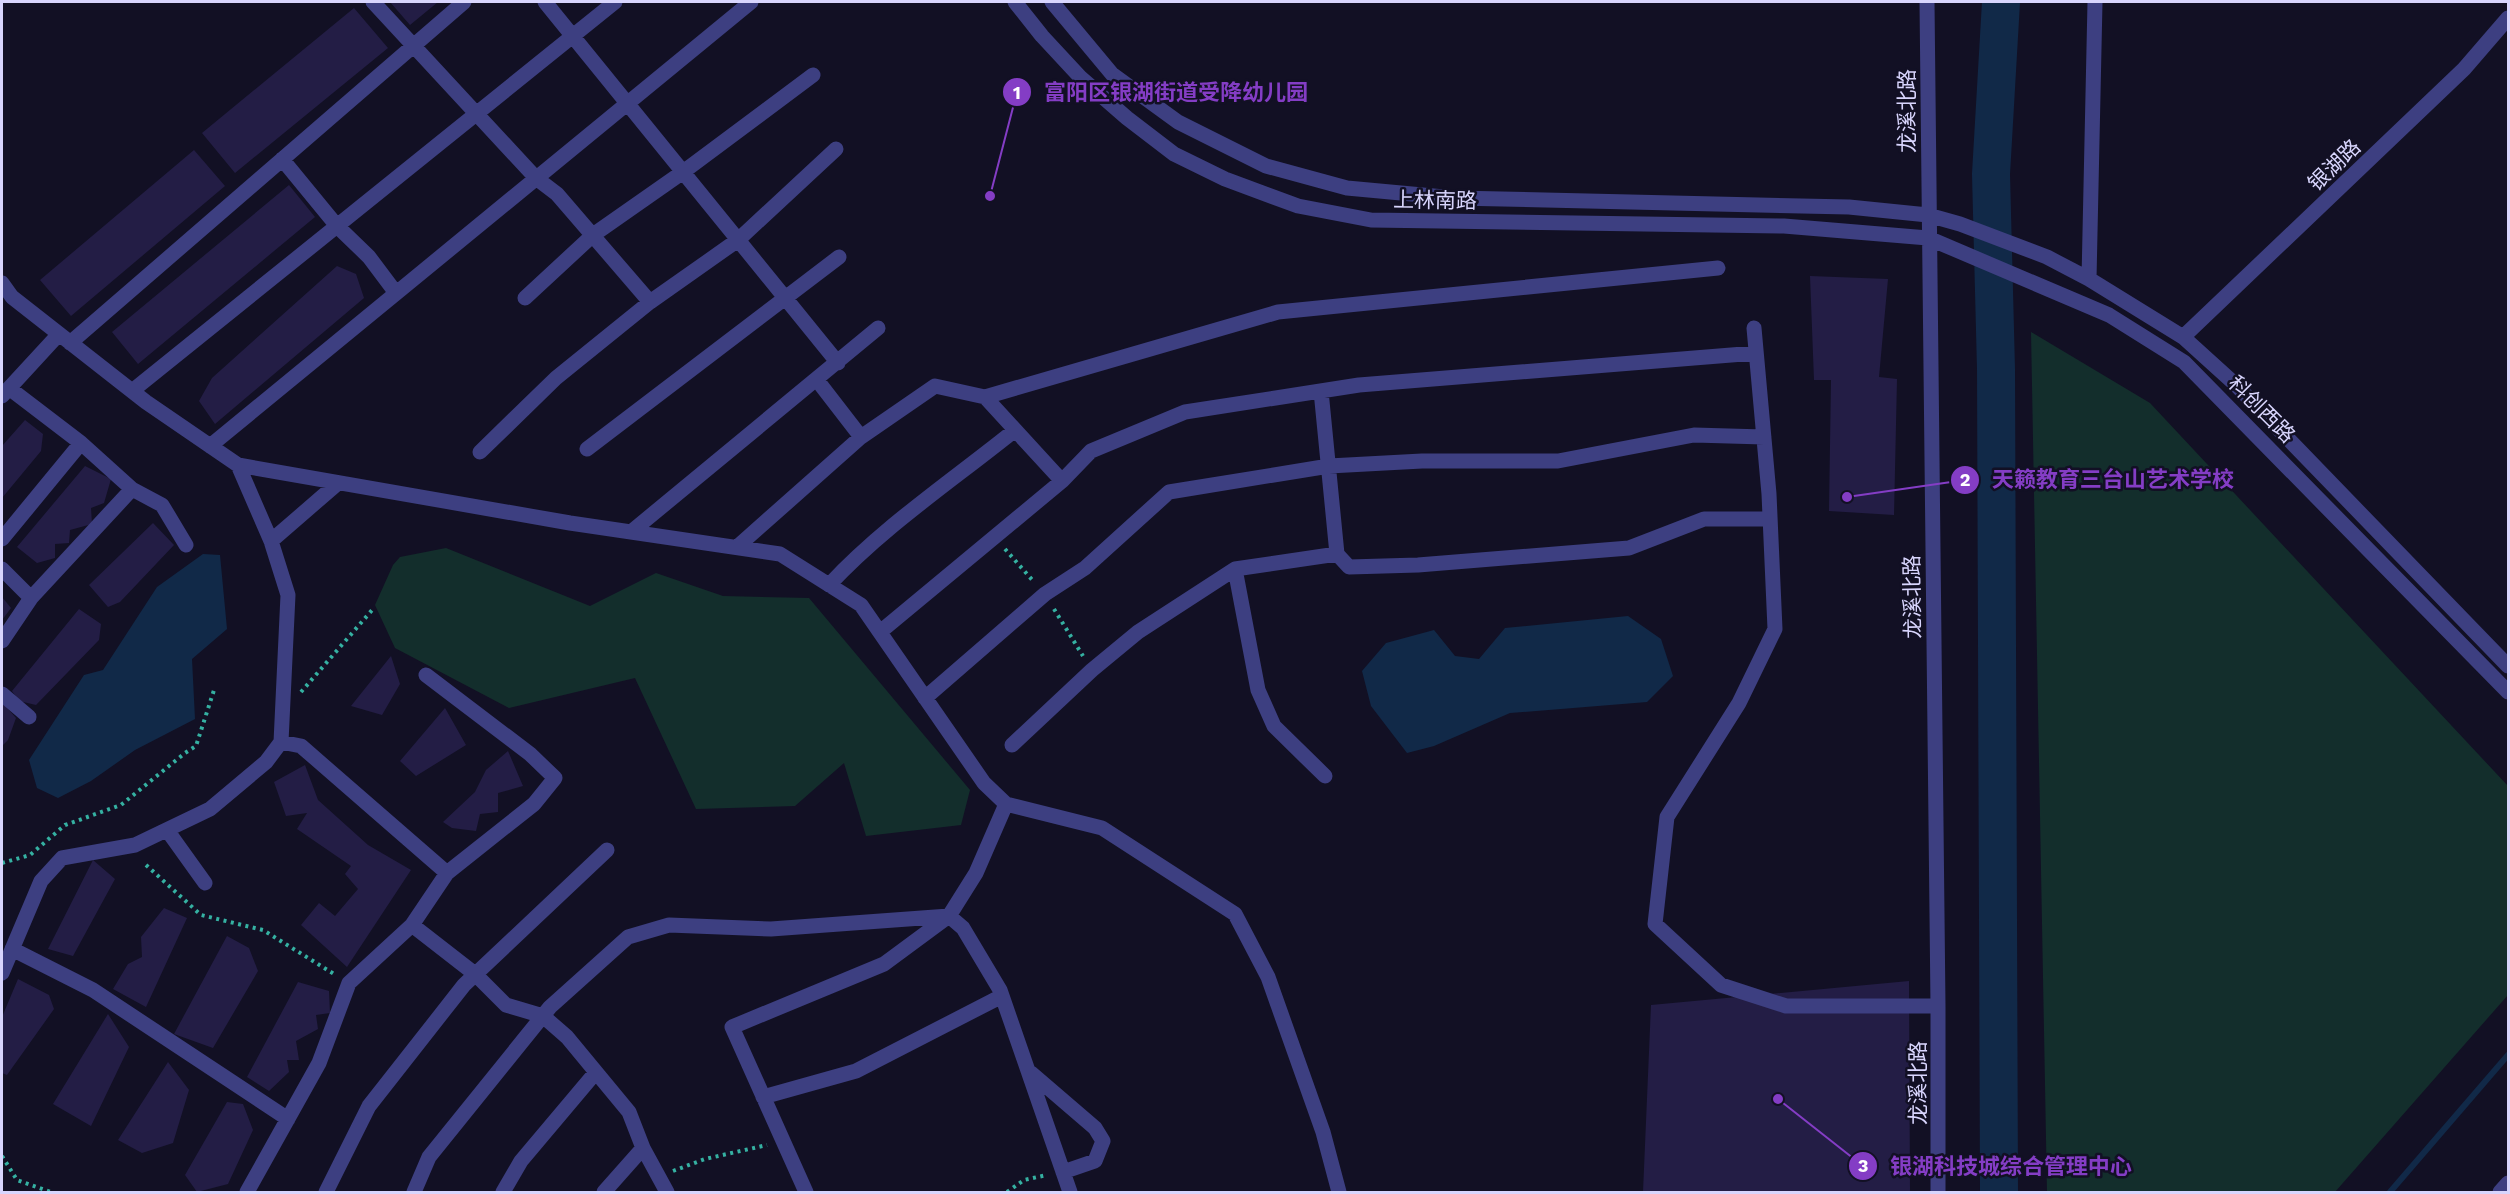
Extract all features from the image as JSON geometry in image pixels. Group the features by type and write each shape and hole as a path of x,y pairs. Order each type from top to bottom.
{"street":[{"path":"373,2 536,178 557,194 650,302"},
{"path":"186,545 162,505 132,489 81,443 5,392 65,338 282,159 464,2"},
{"path":"545,2 838,363"},
{"path":"132,391 615,2"},
{"path":"210,446 752,2"},
{"name":"上林南路","path":"1015,2 1042,36 1081,78 1127,118 1174,154 1225,178 1298,206 1371,220 1784,226 1928,238"},
{"name":"上林南路","path":"1052,2 1112,74 1178,122 1266,166 1347,188 1455,198 1850,207 1928,215"},
{"name":"龙溪北路","path":"1927,2 1938,1192"},
{"path":"2089,279 2095,2"},
{"name":"银湖路","path":"2184,337 2464,69 2508,18"},
{"path":"525,298 593,235 683,172 813,75"},
{"path":"480,452 556,378 650,302 738,240 836,149"},
{"path":"282,159 337,226 369,257 396,293"},
{"name":"科创西路","path":"1928,215 1960,224 2047,257 2089,279 2184,337 2236,385 2508,666"},
{"name":"科创西路","path":"1928,238 2109,315 2184,362 2508,692"},
{"path":"587,449 839,257"},
{"path":"737,547 861,437 935,386 985,397 1278,312 1718,268"},
{"path":"2,283 12,297 132,391 238,465 631,532 780,554 861,605 984,783 1006,804 1102,828 1235,914 1268,977 1323,1131 1339,1192"},
{"path":"631,532 878,328"},
{"path":"1754,328 1770,519 1775,628 1739,703 1666,817 1655,924 1721,985 1786,1006 1938,1006"},
{"path":"880,632 905,614 1062,481 1091,451 1185,412 1359,385 1756,353"},
{"path":"817,380 861,437"},
{"path":"1321,391 1337,554 1349,567 1418,565 1629,548 1704,519 1770,519"},
{"path":"985,397 1062,481"},
{"path":"829,585 850,562 1015,430"},
{"path":"925,698 1045,594 1085,568 1169,492 1329,466 1422,461 1558,461 1694,435 1764,437"},
{"path":"2,539 81,443"},
{"path":"2,973 41,881 62,858 135,845 210,809 266,762 281,742 288,595 271,541 238,465"},
{"path":"271,541 338,483"},
{"path":"2,641 32,598 132,489"},
{"path":"1012,745 1092,670 1138,632 1235,569 1337,554"},
{"path":"2,569 32,598"},
{"path":"1235,569 1258,690 1274,726 1325,776"},
{"path":"247,1192 319,1063 349,983 412,925 447,873 534,804 555,778 530,754 426,675"},
{"path":"2,694 28,717"},
{"path":"281,742 301,746 447,873"},
{"path":"806,1192 732,1027 884,964 949,916 976,873 1006,804"},
{"path":"167,830 205,883"},
{"path":"326,1192 369,1106 464,985 607,850"},
{"path":"414,1192 429,1158 550,1007 628,937 669,925 771,929 949,916 963,928 1002,996 1070,1192"},
{"path":"412,925 475,974 506,1005 543,1016 567,1037 629,1112 643,1148 667,1192"},
{"path":"12,949 93,990 288,1119"},
{"path":"763,1097 856,1071 1002,996"},
{"path":"1029,1071 1095,1128 1103,1141 1095,1161 1063,1172"},
{"path":"503,1192 520,1161 596,1072"},
{"path":"604,1192 643,1148"},
{"path":"2500,1192 2508,1183"}],"path":[{"path":"994,537 1045,594 1092,670"},
{"path":"283,713 373,609"},
{"path":"2,863 30,855 65,825 121,805 196,746 215,687"},
{"path":"146,865 201,915 263,930 349,983"},
{"path":"658,1177 705,1159 783,1141"},
{"path":"2,1156 17,1180 51,1192"},
{"path":"1008,1192 1024,1180 1063,1172"}],"green space":[{"path":"2031,332 2150,403 2508,786 2508,995 2335,1192 2047,1192"},
{"path":"446,548 590,606 656,573 723,596 809,598 970,790 961,825 866,836 844,763 795,806 696,809 635,678 509,708 395,648 375,605 393,565 400,557"}],"water":[{"path":"203,554 220,555 227,629 192,659 195,719 135,750 91,781 58,798 37,788 29,760 84,675 103,670 157,587"},
{"path":"1628,616 1661,639 1673,676 1647,702 1510,713 1434,746 1407,753 1371,706 1362,671 1386,643 1434,630 1455,656 1479,659 1505,628"}],"building":[{"path":"390,2 438,2 410,25"},
{"path":"354,8 388,48 235,173 202,133"},
{"path":"194,150 225,186 71,316 40,280"},
{"path":"289,185 315,217 138,364 112,332"},
{"path":"337,266 356,274 364,298 215,424 199,401 212,378"},
{"path":"1810,276 1888,279 1879,377 1897,379 1894,515 1829,511 1831,380 1814,380"},
{"path":"25,420 43,434 41,451 2,498 2,446"},
{"path":"85,466 111,479 104,503 91,508 92,524 70,530 69,543 55,544 55,558 37,563 17,547"},
{"path":"153,523 174,545 120,602 108,607 89,585"},
{"path":"2,597 11,608 2,620"},
{"path":"79,609 101,624 99,640 36,705 19,701 12,691"},
{"path":"391,656 400,684 382,715 351,706"},
{"path":"2,702 16,718 8,740 2,746"},
{"path":"445,708 466,745 416,776 400,761"},
{"path":"508,751 523,786 498,793 498,812 480,814 476,831 452,828 443,822 475,792 486,770"},
{"path":"305,765 318,800 368,845 411,870 347,967 301,925 319,903 335,916 358,889 345,874 351,866 297,829 307,813 286,816 274,782"},
{"path":"93,860 115,879 73,956 48,949"},
{"path":"164,908 187,918 146,1007 113,989 128,964 142,957 141,937"},
{"path":"227,936 249,948 258,971 213,1048 174,1034"},
{"path":"18,979 49,995 54,1009 7,1075 2,1073 2,1017"},
{"path":"1909,981 1910,1192 1643,1192 1651,1005"},
{"path":"298,982 329,991 330,1013 316,1015 318,1029 296,1041 299,1060 287,1060 289,1072 269,1091 247,1077"},
{"path":"108,1014 129,1047 91,1126 53,1104"},
{"path":"168,1062 189,1090 173,1143 142,1153 118,1140"},
{"path":"227,1102 243,1104 253,1130 228,1184 197,1192 185,1175"}],"waterway":[{"path":"1999,1192 1996,369 1991,174 2001,2"},
{"path":"2390,1192 2508,1055"}],"place":[{"name":"富阳区银湖街道受降幼儿园","path":"990,196"},
{"name":"天籁教育三台山艺术学校","path":"1847,497"},
{"name":"银湖科技城综合管理中心","path":"1778,1099"}]}
